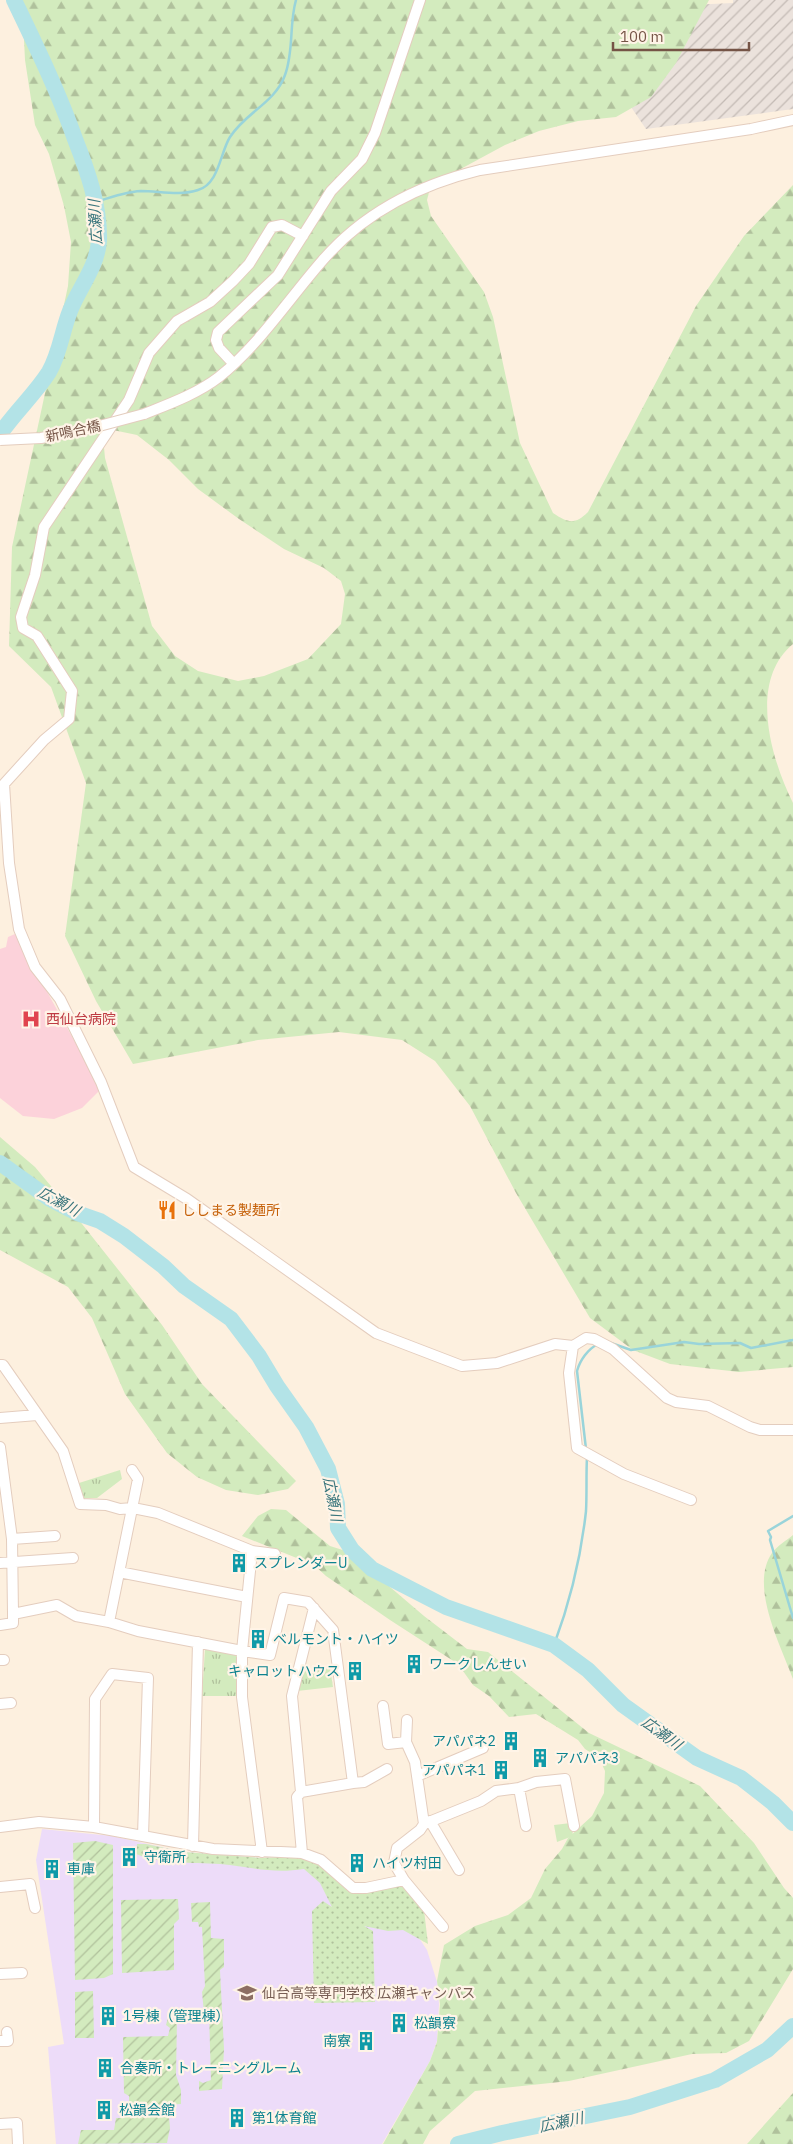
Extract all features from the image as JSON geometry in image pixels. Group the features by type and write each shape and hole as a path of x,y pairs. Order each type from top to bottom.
{"street":[{"path":"233,363 219,348 216,340 218,332 278,275 332,191 362,159 375,133 420,0"},
{"name":"新鳴合橋","path":"0,440 41,438 88,429 144,414 205,386 219,377 259,338 322,260 345,237 395,201 421,188 480,170 751,129 793,120"},
{"path":"303,236 282,225 272,227 248,264 233,281 210,302 177,321 148,353 129,400 44,528 35,575 21,617 23,628 37,636 72,691 69,718 44,740 4,784 10,864 19,929 35,968 60,999 101,1082 134,1167 187,1198 376,1333 462,1366 497,1363 555,1344 573,1346 586,1338 600,1341 624,1358 659,1392 676,1402 708,1406 760,1430 793,1430"},
{"path":"573,1346 569,1373 576,1448 624,1474 691,1500"},
{"path":"0,1365 3,1365 63,1451 80,1504 106,1505 120,1509 133,1508 174,1518 252,1551 275,1554"},
{"path":"0,1418 37,1415"},
{"path":"0,1447 12,1539 13,1614 12,1623 0,1625"},
{"path":"109,1622 138,1479 132,1470"},
{"path":"12,1539 55,1536"},
{"path":"252,1551 242,1651 242,1697 262,1852"},
{"path":"0,1563 73,1558"},
{"path":"119,1572 247,1597"},
{"path":"13,1614 57,1605 76,1616 109,1622 138,1631 270,1655 284,1598 308,1602 333,1630 353,1783"},
{"path":"302,1853 298,1797 301,1792 292,1696 314,1608"},
{"path":"193,1846 198,1642"},
{"path":"94,1827 95,1699 112,1674 148,1678 144,1836"},
{"path":"383,1706 388,1744 406,1742"},
{"path":"407,1720 406,1742 415,1762 427,1822 459,1870"},
{"path":"417,1776 483,1748"},
{"path":"301,1792 364,1782 387,1769"},
{"path":"443,1927 404,1880 394,1863 397,1848 427,1822 481,1801 496,1791 519,1788 536,1782 565,1779 574,1826"},
{"path":"519,1788 526,1826"},
{"path":"0,1827 39,1822 94,1827 193,1846 262,1852 302,1853 321,1860 353,1888 366,1888 404,1880"},
{"path":"0,1887 30,1884 35,1908"},
{"path":"0,1974 22,1973"},
{"path":"0,2041 8,2041 7,2032"},
{"path":"0,2124 16,2123 18,2144"}],"shaded area":[{"path":"558,0 670,0 690,5 733,3 733,0 793,0 793,109 646,129"},
{"name":"西仙台病院","path":"15,934 101,1089 82,1108 54,1119 23,1116 0,1098 0,949 6,947 8,937"},
{"name":"仙台高等専門学校 広瀬キャンパス","path":"42,1829 112,1836 184,1852 261,1858 301,1856 413,1929 427,1950 437,1982 439,2004 437,2041 430,2061 382,2144 56,2144 48,2047 64,2044 36,1860"}],"green space":[{"path":"22,0 709,0 676,63 651,97 616,117 578,121 539,131 505,145 444,178 429,192 427,200 431,216 484,292 493,317 520,443 553,513 567,521 575,521 588,512 696,306 744,236 793,185 793,644 779,660 771,678 767,699 771,743 777,765 793,803 793,1367 739,1372 670,1364 633,1350 590,1318 516,1193 470,1106 435,1061 402,1040 339,1032 258,1040 133,1064 96,1001 65,936 86,783 51,687 9,646 12,547 68,286 71,242 64,206 49,154 35,125 25,60","holes":["108,429 137,435 169,460 198,489 239,519 284,549 324,568 341,581 345,594 341,624 308,659 264,676 238,681 198,671 175,656 152,626 105,458 103,437"]},
{"path":"0,1137 35,1167 71,1210 162,1325 202,1384 296,1481 288,1489 258,1495 226,1490 197,1477 167,1453 125,1394 92,1318 68,1287 0,1250"},
{"path":"120,1470 122,1479 97,1498 84,1498 79,1483"},
{"path":"271,1509 286,1510 330,1546 349,1552 424,1616 467,1649 488,1652 589,1733 700,1786 754,1843 784,1888 793,1898 793,1969 749,2041 726,2053 692,2054 569,2081 475,2091 430,2131 423,2144 383,2144 430,2061 437,2042 440,2004 437,1981 444,1945 475,1926 508,1915 531,1898 545,1869 562,1849 568,1838 592,1816 604,1793 605,1771 599,1758 585,1749 578,1740 536,1714 509,1717 489,1696 473,1685 458,1664 326,1576 314,1565 242,1536 258,1516"},
{"path":"793,1535 793,1679 769,1616 764,1582 766,1567 772,1553"},
{"path":"205,1649 237,1653 236,1696 202,1696"},
{"path":"330,1668 333,1687 297,1691 301,1672"},
{"path":"571,1823 573,1836 557,1842 554,1825"},
{"path":"95,1841 113,1845 113,1974 104,1978 75,1980 73,1843"},
{"path":"137,1844 146,1844 184,1852 261,1858 301,1856 318,1863 361,1891 403,1885 424,1910 428,1944 403,1930 388,1931 364,1926 373,1931 375,2002 314,2003 312,1911 323,1901 332,1907 320,1883 304,1869 272,1870 147,1858 136,1854"},
{"path":"178,1899 179,1919 174,1924 174,1970 122,1973 121,1900"},
{"path":"210,1902 211,1938 224,1939 224,1967 220,1970 224,2049 222,2089 199,2091 199,2081 203,2083 211,2080 209,2013 204,2013 202,1992 205,1986 202,1927 199,1927 198,1922 192,1922 191,1903"},
{"path":"93,1991 94,2038 75,2038 75,1992"},
{"path":"168,2018 177,2020 176,2075 181,2090 181,2104 168,2105 170,2128 167,2143 78,2144 81,2130 114,2130 116,2118 124,2118 125,2107 129,2106 129,2096 124,2093 123,2037 168,2036 170,2028 166,2025"},
{"path":"793,2093 793,2144 747,2144"}],"waterway":[{"name":"広瀬川","path":"0,434 53,365 70,311 95,260 99,241 98,215 84,164 54,86 14,0"},
{"path":"96,202 118,195 141,191 177,193 191,192 205,187 215,175 230,137 274,93 285,75 290,57 296,0"},
{"name":"広瀬川","path":"0,1163 50,1199 77,1213 100,1221 124,1236 163,1266 184,1286 231,1319 259,1356 277,1386 306,1427 328,1469 337,1504 338,1528 352,1550 372,1569 446,1607 554,1645 588,1670 623,1705 697,1758 741,1778 773,1803 793,1823"},
{"path":"611,1343 631,1350 684,1342 699,1344 740,1343 751,1348 793,1340"},
{"path":"586,1449 577,1371 585,1355 598,1344"},
{"path":"554,1645 570,1596 581,1545 586,1511 587,1457"},
{"path":"793,1516 768,1531 793,1618"},
{"name":"広瀬川","path":"458,2144 502,2133 630,2107 715,2080 767,2050 793,2026"}],"place":[{"name":"西仙台病院","path":"31,1019"},
{"name":"ししまる製麺所","path":"167,1210"},
{"name":"スプレンダーU","path":"239,1563"},
{"name":"ベルモント・ハイツ","path":"258,1639"},
{"name":"ワークしんせい","path":"414,1664"},
{"name":"キャロットハウス","path":"355,1671"},
{"name":"アパパネ2","path":"511,1741"},
{"name":"アパパネ3","path":"540,1758"},
{"name":"アパパネ1","path":"501,1770"},
{"name":"守衛所","path":"129,1857"},
{"name":"ハイツ村田","path":"357,1863"},
{"name":"車庫","path":"52,1869"},
{"name":"仙台高等専門学校 広瀬キャンパス","path":"247,1993"},
{"name":"1号棟（管理棟）","path":"108,2016"},
{"name":"松韻寮","path":"399,2023"},
{"name":"南寮","path":"366,2041"},
{"name":"合奏所・トレーニングルーム","path":"105,2068"},
{"name":"松韻会館","path":"104,2110"},
{"name":"第1体育館","path":"237,2118"}]}
